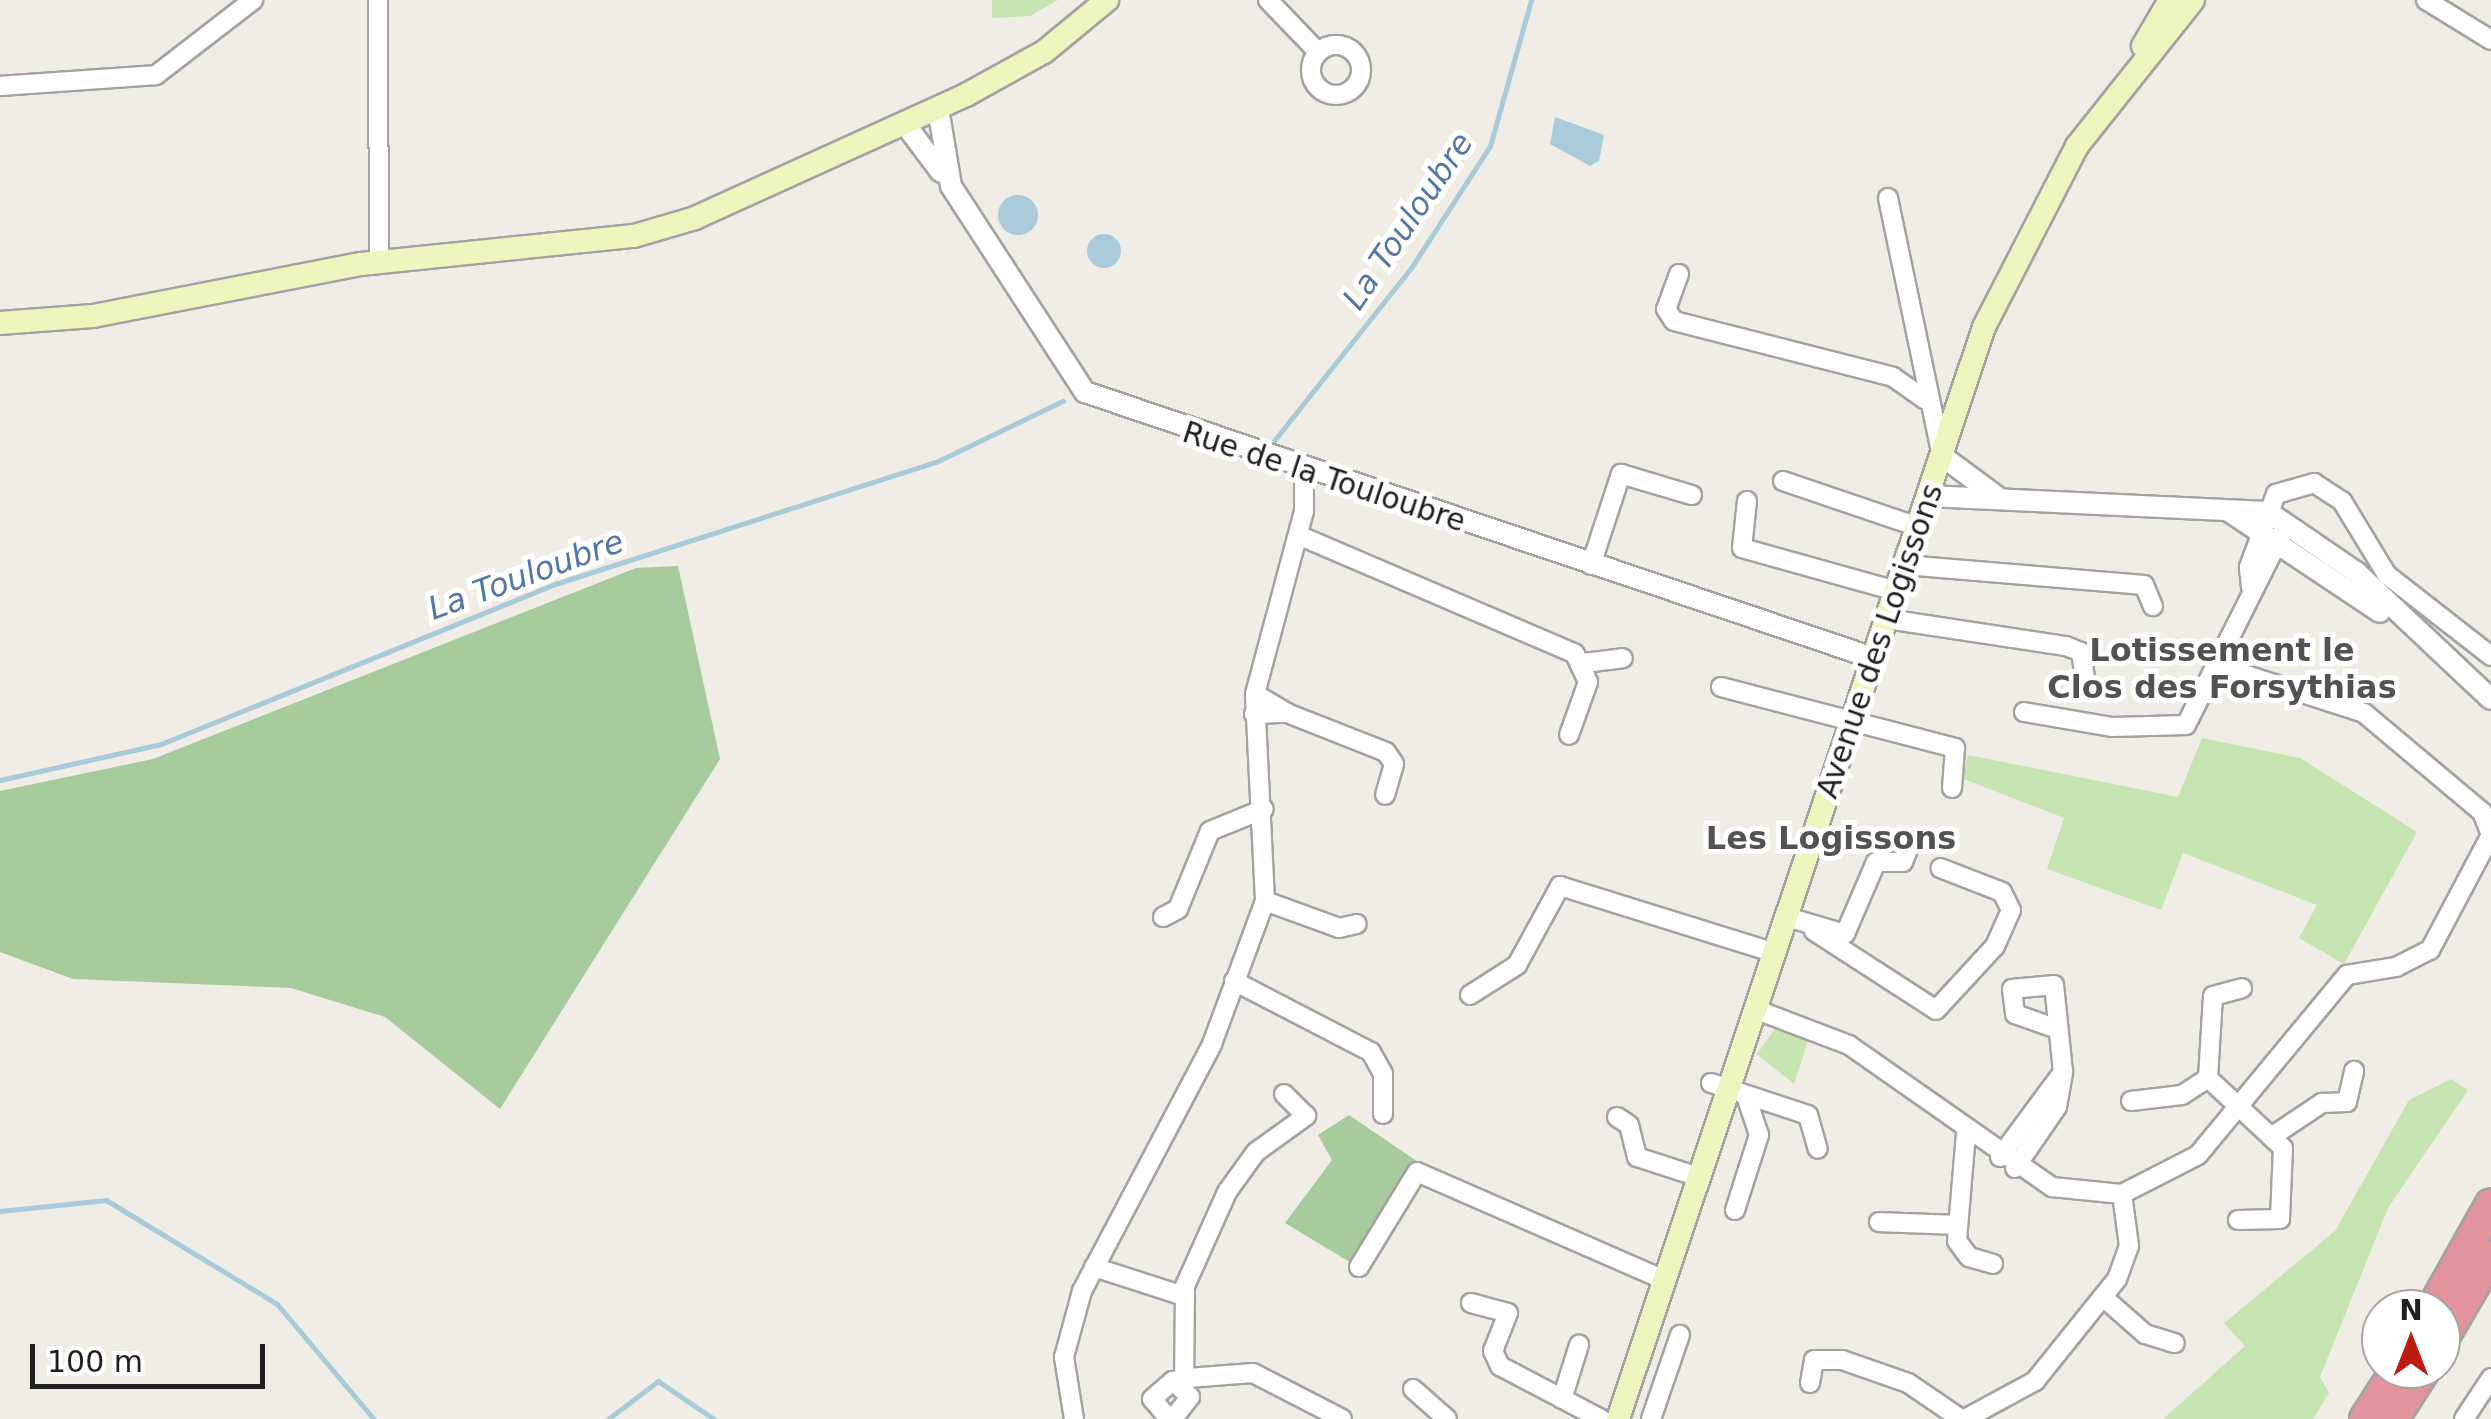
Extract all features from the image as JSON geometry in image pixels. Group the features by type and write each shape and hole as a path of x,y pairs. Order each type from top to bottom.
{"highway":[{"path":"2443,1289 2491,1204"},
{"path":"2461,1308 2491,1256"},
{"path":"2365,1419 2384,1389"},
{"path":"2394,1419 2413,1389"}],"main road":[{"path":"0,323 93,316 378,262 634,236 908,123 1044,52 1107,0"},
{"name":"Avenue des Logissons","path":"1618,1419 1886,619 2011,265 2170,0"},
{"name":"Avenue des Logissons","path":"2106,109 2193,0"}],"street":[{"path":"0,86 156,75 253,0"},
{"path":"378,0 378,262"},
{"path":"1268,0 1318,52"},
{"path":"2426,0 2491,40"},
{"name":"Rue de la Touloubre","path":"938,108 951,186 1086,392 1304,473 1874,658"},
{"path":"908,123 951,186"},
{"path":"1888,198 1926,399 1942,456 1970,485 2007,499"},
{"path":"1679,274 1666,308 1674,322 1892,377 1926,399"},
{"path":"1074,1419 1064,1357 1094,1268 1212,1044 1265,901 1264,809 1254,694 1304,512 1304,473"},
{"path":"1592,564 1621,474 1692,494"},
{"path":"1304,512 1326,480"},
{"path":"1783,481 1918,527"},
{"path":"2024,712 2177,728 2215,665 2252,587 2288,486 2335,492 2387,575 2491,656"},
{"path":"1928,496 2210,503 2274,525 2356,572 2491,700"},
{"path":"1748,501 1742,548 1896,591"},
{"path":"2274,525 2491,700"},
{"path":"1298,535 1318,551 1584,663 1623,658"},
{"path":"1292,556 1318,551"},
{"path":"1905,565 2144,585 2153,606"},
{"path":"1886,619 2066,646 2086,659 2085,678"},
{"path":"1569,735 1588,682 1584,663"},
{"path":"1756,1010 1849,1045 1966,1133 2052,1187 2122,1194 2198,1155 2245,1105 2347,975 2380,969 2430,950 2490,822 2364,713 2215,665"},
{"path":"1721,688 1955,748 1952,788"},
{"path":"1254,694 1287,713 1386,752 1394,764 1385,795"},
{"path":"1254,714 1287,713"},
{"path":"1163,917 1178,909 1210,831 1264,809"},
{"path":"1814,931 1853,928 1876,862 1903,862 1909,847"},
{"path":"1788,916 1936,1010 1995,946 2011,910 2002,892 1940,868"},
{"path":"1470,995 1517,966 1560,886 1775,952"},
{"path":"1265,901 1339,928 1357,924"},
{"path":"1234,981 1370,1052 1383,1074 1382,1114"},
{"path":"2208,1078 2213,996 2242,988"},
{"path":"2008,1162 2063,1072 2055,1028"},
{"path":"2274,1134 2322,1103 2347,1102 2354,1071"},
{"path":"2208,1078 2245,1105 2283,1148 2280,1219 2238,1220"},
{"path":"2131,1101 2182,1094 2208,1078"},
{"path":"1729,1089 1808,1115 1818,1150"},
{"path":"1729,1089 1759,1135 1735,1210"},
{"path":"1284,1094 1306,1116 1256,1152 1227,1192 1184,1296 1186,1382 1190,1404 1168,1419 1152,1405 1156,1388 1186,1382 1254,1373 1342,1419"},
{"path":"1617,1117 1630,1126 1637,1156 1700,1177"},
{"path":"1966,1133 1956,1225 1961,1250 1994,1264"},
{"path":"1359,1266 1417,1172 1664,1280"},
{"path":"1810,1383 1814,1360 1842,1360 1908,1384 1964,1419 2035,1381 2103,1298 2129,1246 2122,1194"},
{"path":"1879,1222 1956,1225"},
{"path":"1094,1268 1184,1296"},
{"path":"2103,1298 2145,1334 2174,1343"},
{"path":"1471,1304 1508,1313 1493,1350 1500,1366 1600,1419"},
{"path":"1651,1419 1680,1335"},
{"path":"1562,1399 1579,1345"},
{"path":"2464,1419 2491,1378"},
{"path":"1412,1389 1447,1419"}],"green space":[{"path":"992,0 1058,0 1030,16 992,18"},
{"path":"678,566 720,759 500,1109 385,1017 291,988 73,979 0,952 0,791 153,759 636,568"},
{"path":"2202,738 2300,758 2417,832 2344,964 2299,938 2317,905 2183,853 2161,910 2047,869 2064,818 1961,778 1968,755 2178,797"},
{"path":"1775,1029 1808,1041 1794,1084 1757,1054"},
{"path":"2451,1079 2468,1090 2388,1208 2320,1377 2329,1393 2313,1419 2163,1419 2245,1346 2224,1323 2335,1231 2409,1100"},
{"path":"1349,1115 1421,1164 1356,1266 1285,1223 1332,1160 1318,1135"}],"water":[{"path":"1555,117 1604,135 1599,161 1590,166 1550,144"},
{"path":"1018,195 1032,201 1038,215 1032,229 1018,235 1004,229 998,215 1004,201"},
{"path":"1104,234 1116,239 1121,251 1116,263 1104,268 1092,263 1087,251 1092,239"}],"waterway":[{"name":"La Touloubre","path":"1273,442 1411,268 1490,146 1531,0"},
{"name":"La Touloubre","path":"0,780 161,744 552,585 936,462 1063,401"},
{"path":"0,1211 106,1200 277,1304 374,1419"},
{"path":"608,1419 658,1381 714,1419"}],"district":[{"name":"Lotissement le Clos des Forsythias","path":"2222,670"},
{"name":"Les Logissons","path":"1831,838"}]}
